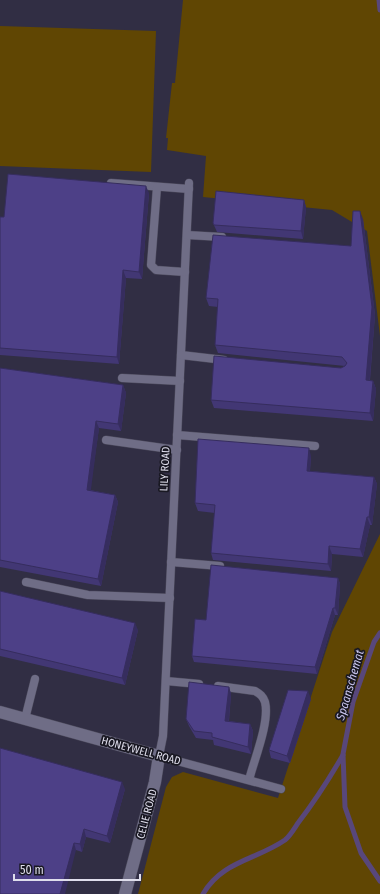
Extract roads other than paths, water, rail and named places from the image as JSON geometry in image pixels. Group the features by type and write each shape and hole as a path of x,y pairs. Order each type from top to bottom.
{"street":[{"name":"HONEYWELL ROAD","path":"0,712 159,756"},
{"name":"CELIE ROAD","path":"125,894 155,782 159,756"}],"lane":[{"path":"111,183 157,186 151,265 156,270 185,272"},
{"name":"LILY ROAD","path":"157,186 189,186 166,680 163,736 159,756"},
{"path":"187,234 234,238"},
{"path":"181,356 235,361"},
{"path":"122,378 180,381"},
{"path":"177,435 315,446"},
{"path":"106,440 176,450"},
{"path":"171,562 232,568"},
{"path":"26,582 88,595 170,598"},
{"path":"25,719 35,679"},
{"path":"166,680 255,691 260,694 265,703 264,722 249,780"},
{"name":"HONEYWELL ROAD","path":"159,756 281,790"}],"waterway":[{"name":"Spaanschemat","path":"379,0 380,10"},
{"name":"Spaanschemat","path":"380,633 374,642 353,702 343,754 345,807 361,853 380,881"},
{"path":"203,894 220,874 240,862 274,847 285,840 316,798 343,755"}]}
